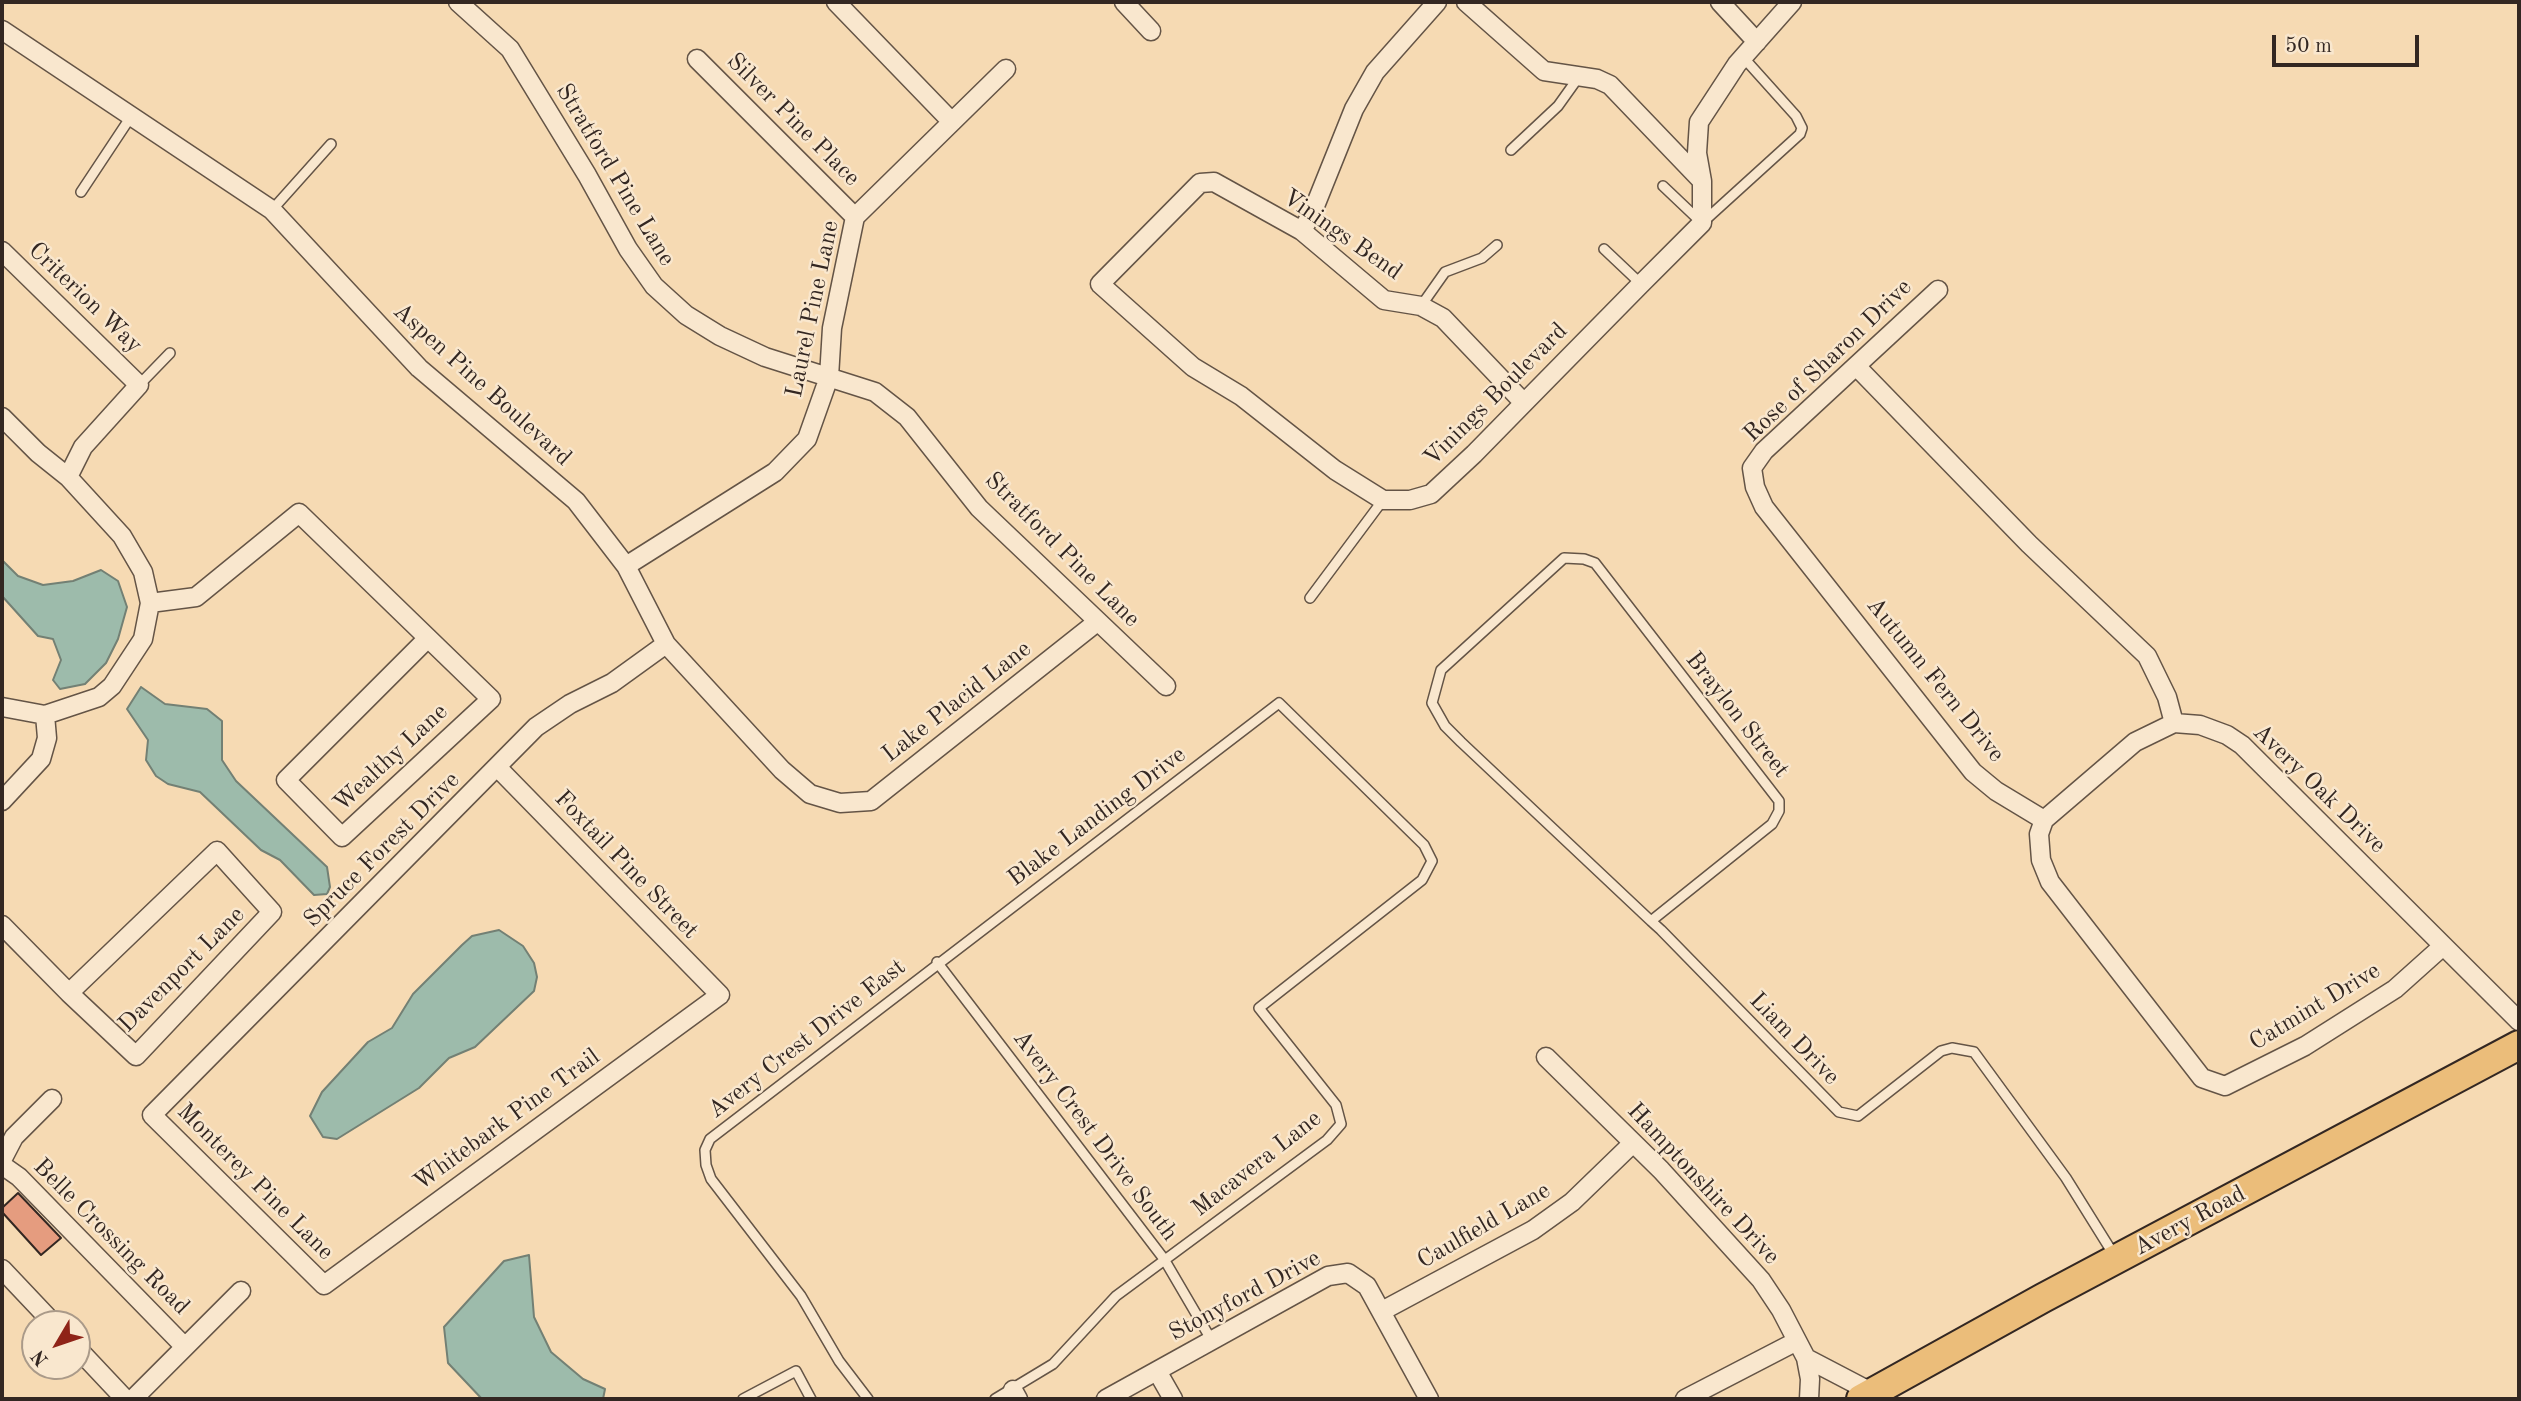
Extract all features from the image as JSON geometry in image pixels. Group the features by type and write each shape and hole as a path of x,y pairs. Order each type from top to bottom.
{"main road":[{"name":"Avery Road","path":"1867,1396 2519,1045"}],"street":[{"name":"Stratford Pine Lane","path":"458,2 510,49 587,174 628,249 654,286 686,315 720,336 765,357 875,392 907,417 979,508 1166,686"},
{"path":"836,2 951,121"},
{"path":"1124,2 1152,32"},
{"path":"1302,232 1354,109 1376,72 1437,2"},
{"path":"1466,2 1544,71 1597,79 1610,85 1702,181"},
{"path":"1720,2 1757,41"},
{"path":"1702,223 1702,181 1697,153 1699,122 1743,57 1792,2"},
{"name":"Aspen Pine Boulevard","path":"2,30 272,210 419,368 576,501 626,566 666,645 782,769 810,794 840,803"},
{"name":"Silver Pine Place","path":"697,59 855,217"},
{"name":"Laurel Pine Lane","path":"626,566 775,472 807,439 829,377 832,328 855,217 1006,69"},
{"name":"Vinings Bend","path":"1383,500 1335,470 1241,397 1194,367 1100,284 1207,180 1302,232 1384,300 1422,306 1443,318 1524,403"},
{"name":"Vinings Boulevard","path":"1383,500 1410,500 1431,494 1702,223"},
{"name":"Criterion Way","path":"2,251 139,385 83,447 68,477"},
{"name":"Rose of Sharon Drive","path":"1752,468 1764,451 1938,290"},
{"path":"1857,367 2028,544 2147,656 2167,697 2174,723 2135,742 2044,820"},
{"path":"2,416 38,453 68,477 122,536 143,572 150,603 143,639 112,687 99,697 79,706 45,715 2,707"},
{"name":"Autumn Fern Drive","path":"1752,468 1755,486 1764,507 1973,772 1996,791 2044,820"},
{"name":"Wealthy Lane","path":"150,603 196,597 299,513 491,699 342,837 286,780 428,638"},
{"name":"Lake Placid Lane","path":"840,803 871,802 1097,622"},
{"name":"Spruce Forest Drive","path":"152,1115 536,727 570,704 612,683 666,645"},
{"path":"2,801 41,759 47,738 45,715"},
{"name":"Avery Oak Drive","path":"2174,723 2200,725 2227,735 2242,745 2519,1021"},
{"name":"Foxtail Pine Street","path":"498,768 720,995"},
{"name":"Catmint Drive","path":"2044,820 2039,834 2041,860 2050,882 2202,1077 2225,1086 2305,1046 2395,989 2443,946"},
{"name":"Davenport Lane","path":"2,925 69,993 136,1056 272,912 218,851 69,993"},
{"name":"Whitebark Pine Trail","path":"324,1285 720,995"},
{"name":"Hamptonshire Drive","path":"1546,1058 1721,1233 1761,1280 1806,1358 1810,1379 1809,1399"},
{"path":"2,1163 14,1137 52,1099"},
{"name":"Monterey Pine Lane","path":"152,1115 324,1285"},
{"name":"Caulfield Lane","path":"1381,1311 1553,1217 1633,1143"},
{"name":"Belle Crossing Road","path":"2,1163 19,1177 184,1346"},
{"path":"2,1269 41,1310"},
{"name":"Stonyford Drive","path":"1105,1399 1337,1273 1348,1273 1359,1278 1381,1311 1429,1399"},
{"path":"133,1399 241,1291"},
{"path":"1685,1399 1797,1341"},
{"path":"1806,1358 1867,1396"},
{"path":"91,1363 125,1399"},
{"path":"1157,1371 1173,1399"}],"lane":[{"path":"1663,186 1702,223 1800,134 1802,128 1796,116 1743,57"},
{"path":"1511,150 1558,106 1578,78"},
{"path":"81,192 132,115"},
{"path":"272,210 331,144"},
{"path":"1422,306 1445,272 1482,258 1497,245"},
{"path":"1604,249 1642,284"},
{"path":"139,385 170,354"},
{"path":"1310,598 1383,500"},
{"name":"Liam Drive","path":"1572,558 1564,558 1553,567 1441,670 1432,703 1445,726 1651,921 1839,1112 1858,1115 1941,1051 1952,1048 1974,1052 2066,1178 2116,1260"},
{"name":"Braylon Street","path":"1572,558 1595,563 1779,802 1779,811 1772,824 1651,921"},
{"name":"Blake Landing Drive","path":"937,962 1279,703 1424,845 1432,861 1422,880 1259,1008 1336,1105 1340,1124"},
{"name":"Avery Crest Drive East","path":"868,1399 839,1361 801,1296 711,1179 705,1150 710,1139 719,1130 937,962"},
{"name":"Avery Crest Drive South","path":"937,962 1164,1259 1212,1340"},
{"name":"Macavera Lane","path":"995,1399 1015,1395 1053,1364 1116,1296 1327,1139 1340,1124"},
{"path":"743,1399 796,1371 811,1399"}],"shaded area":[{"path":"2,560 18,576 43,585 73,581 101,570 118,581 127,607 118,639 106,663 85,684 60,689 53,680 61,660 53,639 38,636 2,596"},
{"path":"141,687 165,704 207,709 222,721 222,760 236,781 327,867 330,887 327,894 314,895 280,860 261,850 200,792 168,784 156,776 146,760 148,740 127,709"},
{"path":"499,930 523,946 534,963 537,977 534,991 475,1047 449,1058 419,1088 337,1139 323,1137 310,1116 322,1092 368,1042 392,1028 413,994 462,945 472,936"},
{"path":"529,1255 534,1317 551,1352 583,1379 605,1389 603,1399 482,1399 448,1363 444,1327 504,1261"}],"building":[{"path":"18,1193 61,1238 41,1255 2,1212 2,1208"}]}
